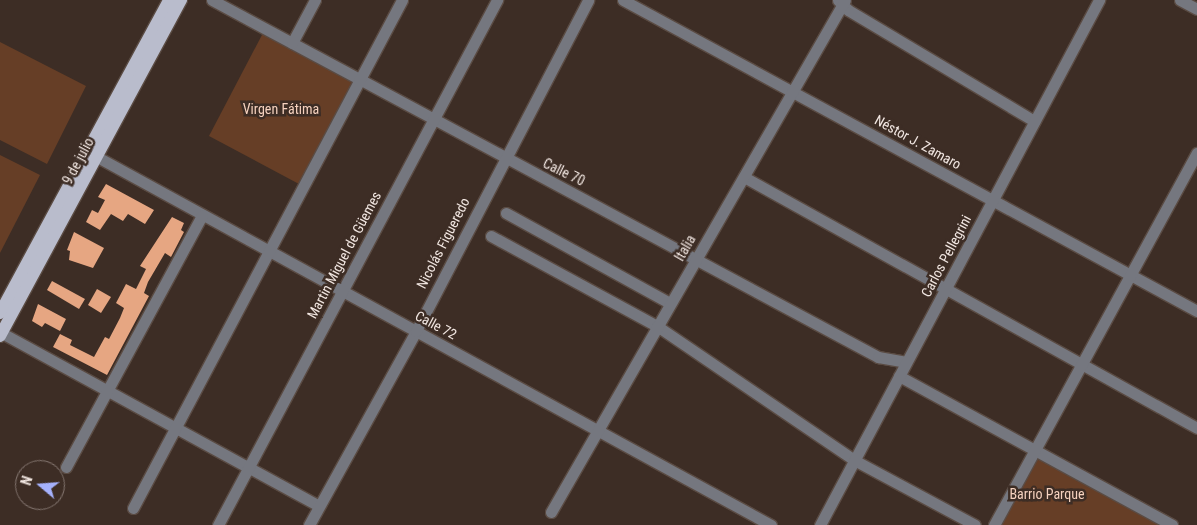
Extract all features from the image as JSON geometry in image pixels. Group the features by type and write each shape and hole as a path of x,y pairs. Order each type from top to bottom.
{"main road":[{"name":"9 de julio","path":"0,334 169,0"},
{"name":"9 de julio","path":"0,313 182,0"}],"street":[{"name":"Calle 70","path":"212,0 503,158 878,357 906,362"},
{"path":"292,43 315,0"},
{"path":"133,508 402,0"},
{"name":"Martin Miguel de Güemes","path":"218,525 497,0"},
{"name":"Nicolás Figueredo","path":"309,525 416,331 503,158 588,0"},
{"name":"Néstor J. Zamaro","path":"623,0 1197,311"},
{"name":"Carlos Pellegrini","path":"820,525 1099,0"},
{"path":"1180,0 1197,9"},
{"path":"842,1 1034,121"},
{"name":"Italia","path":"551,512 793,91 842,1"},
{"name":"Calle 72","path":"92,154 771,525"},
{"path":"994,525 1080,363 1197,155"},
{"path":"744,177 1197,428"},
{"path":"506,213 670,303"},
{"path":"66,467 202,215"},
{"path":"491,236 657,326 854,460 975,525"},
{"path":"0,334 176,427 319,506"},
{"path":"899,376 1172,525"}],"green space":[{"name":"Virgen Fátima","path":"263,33 355,80 299,184 209,136"},
{"path":"0,42 86,86 47,164 0,140"},
{"path":"0,155 40,175 0,253"},
{"name":"Barrio Parque","path":"1033,450 1172,525 994,525"}],"building":[{"path":"106,184 154,210 145,224 128,214 123,221 111,214 100,230 86,222 92,210 98,213 105,200 98,197"},
{"path":"172,217 184,223 181,230 184,232 171,257 165,253 148,282 144,293 149,296 107,375 53,347 60,334 72,340 70,345 94,357 105,337 109,339 120,318 124,308 116,303 126,284 136,289 146,269 140,266"},
{"path":"74,232 104,248 93,268 69,260 70,251 67,250"},
{"path":"52,281 85,299 79,309 47,290"},
{"path":"97,289 111,297 101,313 88,305"},
{"path":"38,304 66,319 60,331 45,323 42,327 32,321"}]}
